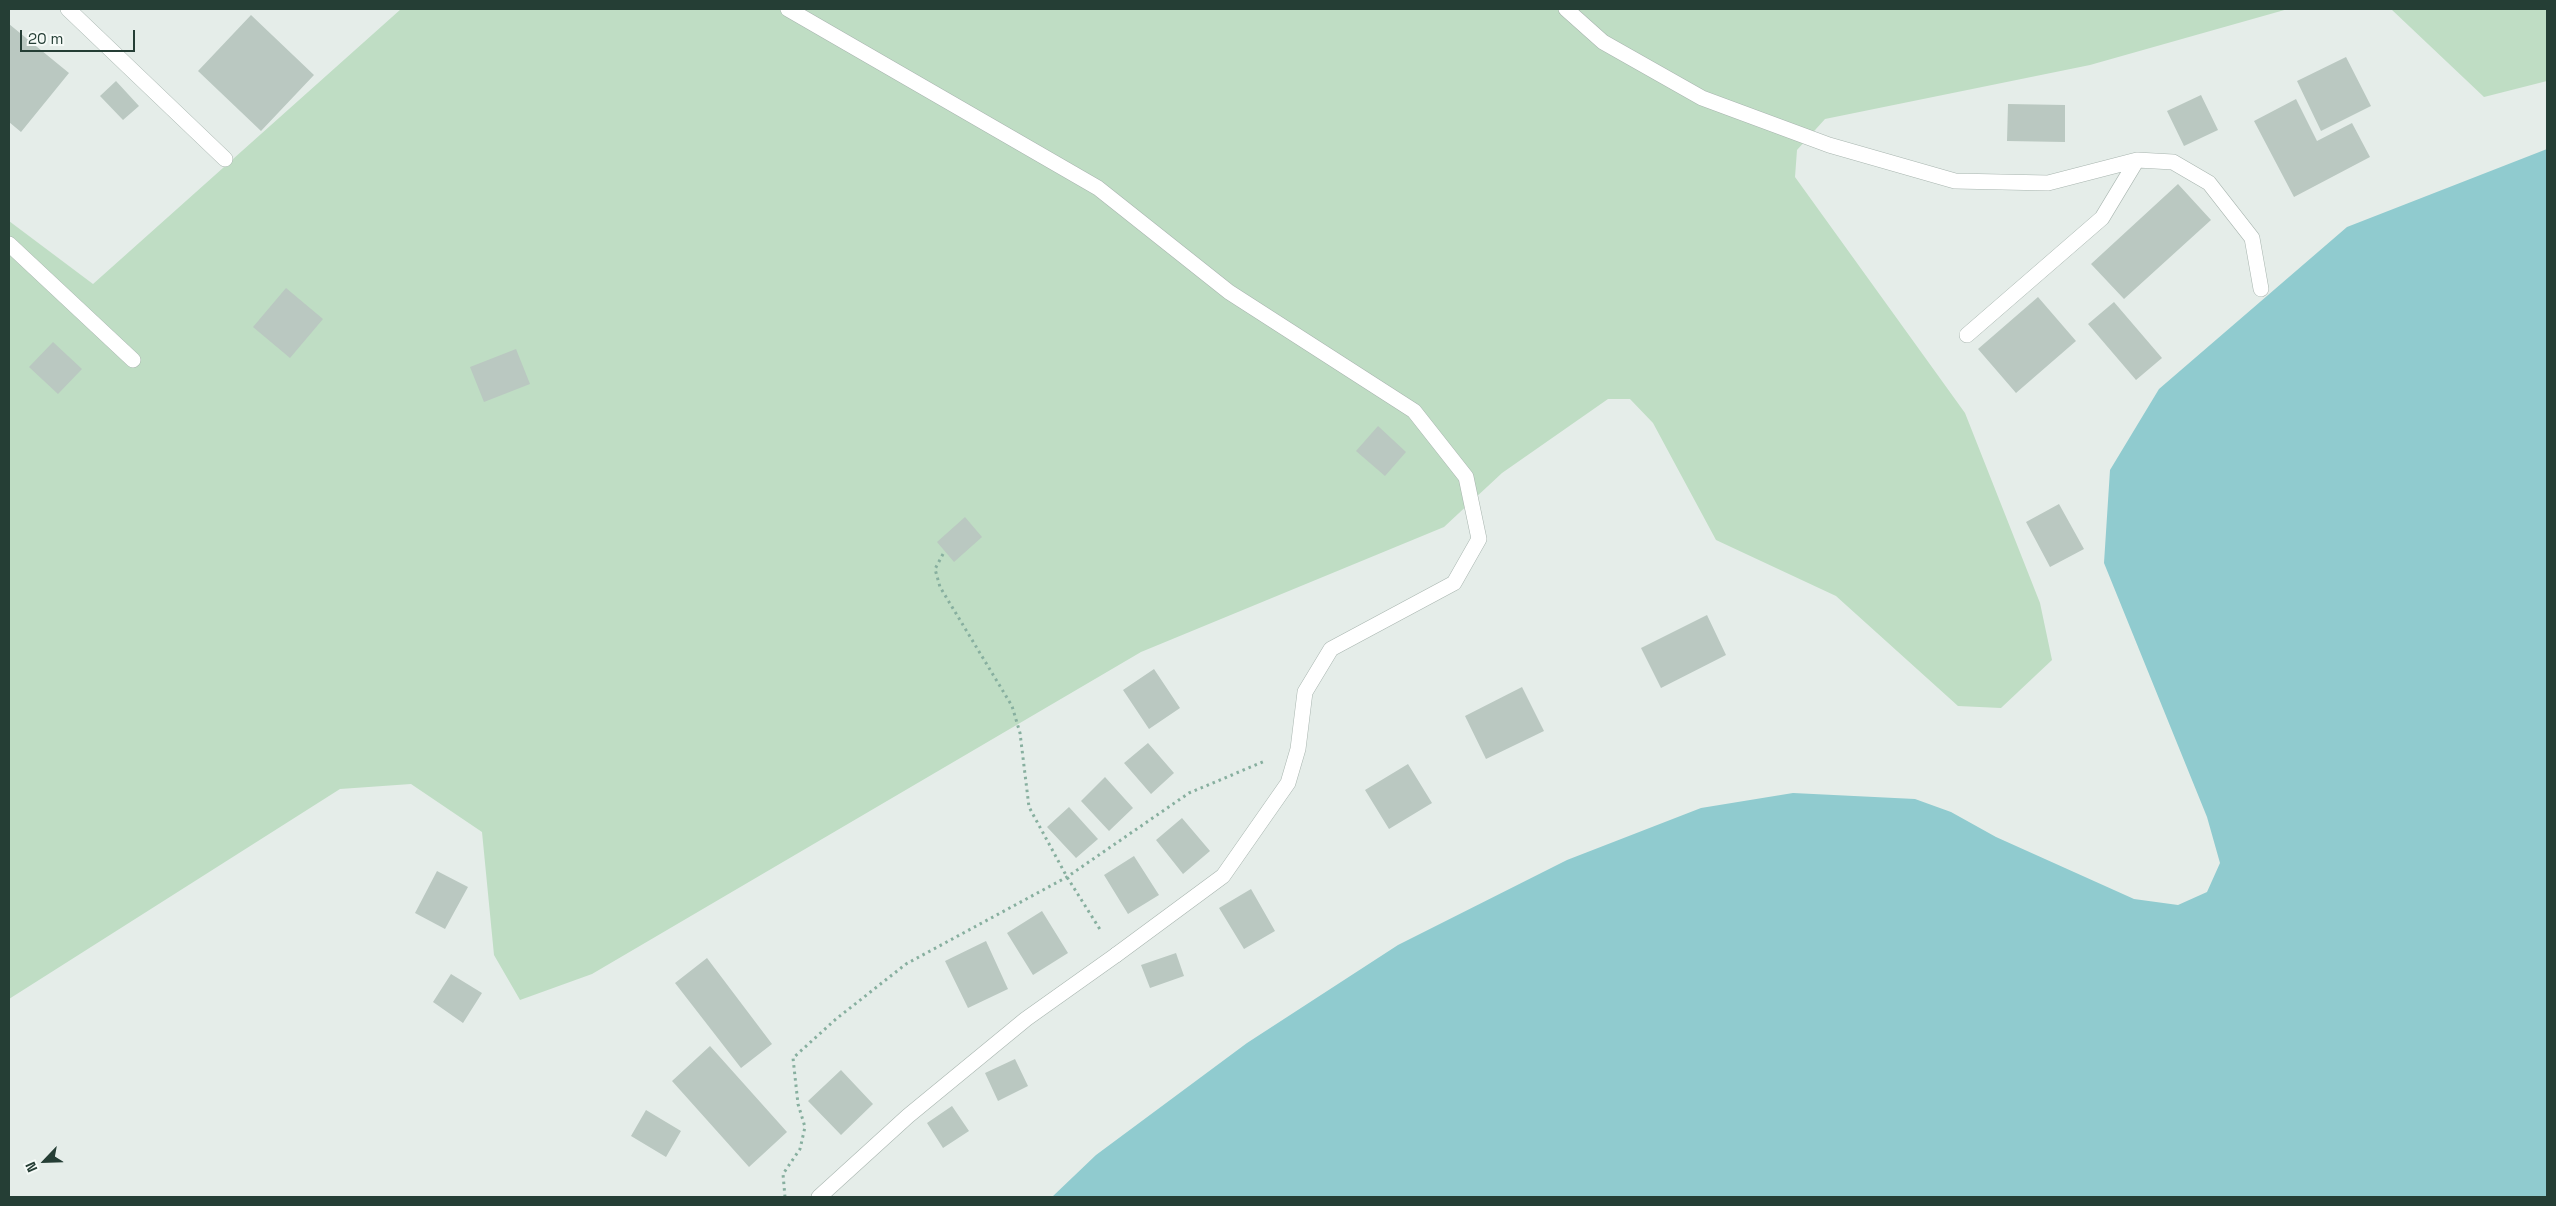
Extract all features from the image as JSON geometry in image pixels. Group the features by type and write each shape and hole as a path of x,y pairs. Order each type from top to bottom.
{"street":[{"path":"68,9 225,159"},
{"path":"788,9 1098,188 1230,292 1414,411 1466,477 1479,539 1454,583 1331,649 1305,692 1298,749 1288,784 1224,876 1011,1031 908,1116 819,1197"},
{"path":"1566,9 1603,42 1702,98 1829,145 1955,181 2048,183 2137,160 2173,162 2209,183 2252,238 2261,289"},
{"path":"1967,335 2102,218 2137,160"},
{"path":"9,244 133,360"}],"path":[{"path":"943,554 935,569 940,587 1012,706 1020,733 1029,807 1067,877 1116,955"},
{"path":"785,1197 784,1174 800,1149 805,1128 798,1104 794,1058 836,1019 906,964 1067,877 1190,793 1236,771 1298,749"}],"green space":[{"path":"401,9 2288,9 2090,65 1825,119 1797,150 1795,177 1965,413 2040,603 2052,660 2001,708 1958,706 1836,596 1716,540 1653,423 1630,399 1608,399 1502,473 1444,527 1141,652 592,974 520,1000 494,955 482,832 411,784 340,789 9,999 9,221 93,284"},
{"path":"2391,9 2547,9 2547,81 2484,97"}],"water":[{"path":"2547,149 2547,1197 1052,1197 1096,1155 1247,1043 1398,945 1567,860 1701,808 1793,793 1915,799 1951,812 1996,837 2134,899 2178,905 2207,892 2220,863 2207,817 2104,563 2110,470 2159,389 2347,227"}],"building":[{"path":"251,15 314,75 261,131 198,71"},
{"path":"9,24 69,73 21,132 9,122"},
{"path":"2346,57 2371,106 2321,131 2297,81"},
{"path":"116,81 139,106 123,120 100,96"},
{"path":"2201,95 2218,130 2184,146 2167,111"},
{"path":"2296,99 2317,141 2352,123 2370,157 2294,197 2254,121"},
{"path":"2008,104 2065,105 2065,142 2007,141"},
{"path":"2178,184 2211,220 2124,299 2091,264"},
{"path":"286,288 323,319 290,358 253,327"},
{"path":"2038,297 2076,341 2016,393 1978,349"},
{"path":"2114,302 2162,358 2136,380 2088,324"},
{"path":"53,342 82,369 58,394 29,367"},
{"path":"516,349 530,384 484,402 470,367"},
{"path":"1378,426 1406,452 1385,476 1356,451"},
{"path":"2059,504 2084,549 2050,567 2026,522"},
{"path":"965,517 982,537 954,562 937,542"},
{"path":"1707,615 1726,655 1661,688 1641,648"},
{"path":"1154,669 1180,708 1149,729 1123,690"},
{"path":"1522,687 1544,731 1486,759 1465,716"},
{"path":"1148,743 1174,773 1151,794 1124,763"},
{"path":"1408,764 1432,803 1389,829 1365,790"},
{"path":"1105,777 1133,808 1109,831 1081,801"},
{"path":"1069,807 1098,839 1076,858 1047,827"},
{"path":"1182,818 1210,851 1183,874 1156,840"},
{"path":"1134,856 1159,895 1128,914 1104,875"},
{"path":"437,871 468,887 445,929 415,913"},
{"path":"1251,889 1275,931 1244,949 1219,908"},
{"path":"1042,911 1068,953 1033,975 1007,933"},
{"path":"986,941 1008,989 968,1008 945,961"},
{"path":"1176,953 1184,976 1150,988 1141,965"},
{"path":"707,958 772,1044 741,1068 675,983"},
{"path":"451,974 482,993 463,1023 433,1002"},
{"path":"710,1046 787,1132 749,1167 672,1081"},
{"path":"1015,1059 1028,1086 998,1101 985,1073"},
{"path":"841,1070 873,1104 841,1135 808,1101"},
{"path":"952,1106 969,1131 943,1148 927,1123"},
{"path":"646,1110 681,1131 666,1157 631,1136"}]}
